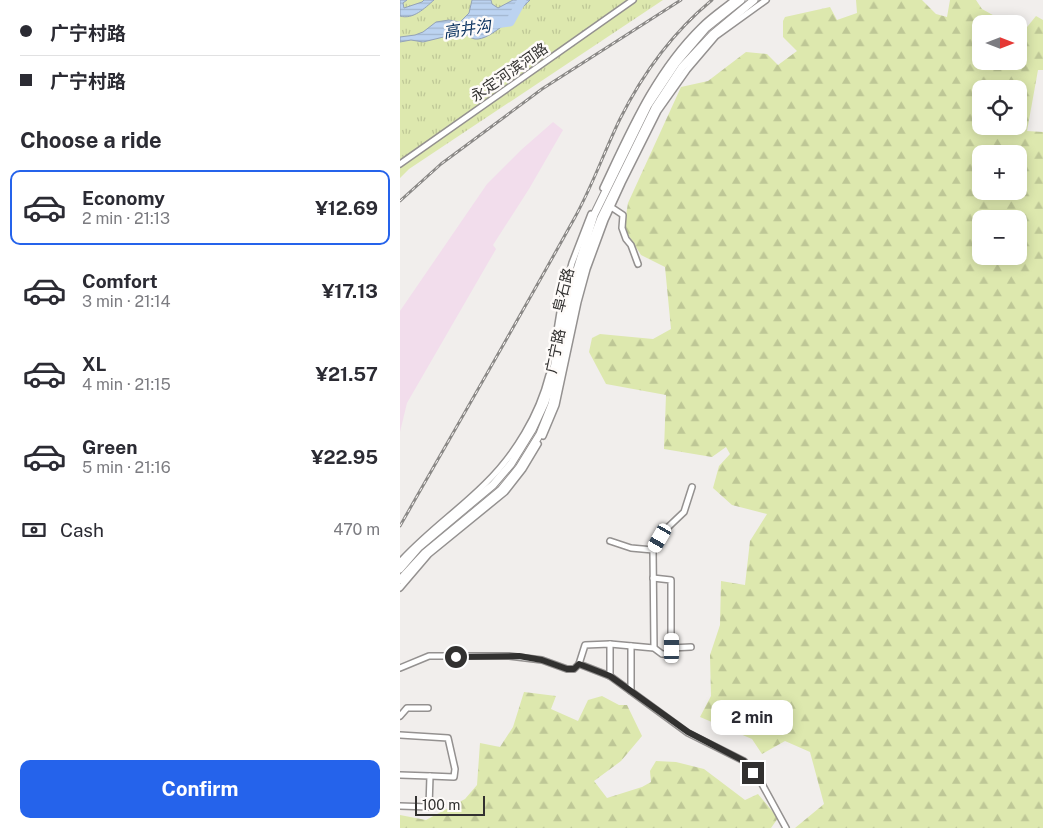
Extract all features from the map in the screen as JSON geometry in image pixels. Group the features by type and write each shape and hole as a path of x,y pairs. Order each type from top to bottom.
{"highway":[{"name":"阜石路","path":"400,569 419,547 492,485 511,464 532,430 545,402 567,302 594,215 648,105 676,63 706,28 740,0"},
{"name":"阜石路","path":"400,580 425,552 501,490 519,468 540,434 552,404 573,302 583,266 602,218 655,108 682,67 713,34 754,0"}],"street":[{"name":"永定河滨河路","path":"400,164 632,0"},
{"name":"广宁路","path":"400,562 415,545 486,484 506,461 526,430 546,387 551,369 562,300 572,263 591,215 639,113 671,61 701,27 734,0"},
{"name":"广宁路","path":"400,588 429,554 505,492 522,469 543,435 556,405 587,269 611,207 658,111 687,70 716,36 766,0"},
{"path":"611,207 623,216 622,228 638,264"},
{"path":"654,648 653,550 664,531 684,512 692,486"},
{"path":"610,541 631,548 653,550"},
{"path":"400,668 429,656 519,656 542,660 567,669 574,669 579,664 585,645 610,644 654,648 662,654 669,654 672,648 672,580 653,578"},
{"path":"610,644 610,676"},
{"path":"631,646 631,691"},
{"path":"672,648 692,647"},
{"path":"579,664 610,676 688,732 744,761 762,784 786,828"},
{"path":"400,716 406,708 428,708"},
{"path":"400,735 448,738 454,777 400,776"},
{"path":"400,806 429,807 430,776"}],"shaded area":[{"path":"553,122 563,130 529,189 493,245 496,249 407,403 400,432 400,311 487,184 521,150"}],"green space":[{"path":"400,0 663,0 409,169 400,178"},
{"path":"856,0 922,0 936,14 947,17 950,0 976,0 982,9 993,15 972,15 972,70 1028,70 1028,26 1036,16 1043,20 1043,70 1038,70 1027,131 1043,132 1043,828 795,828 824,804 810,752 785,741 762,754 752,739 700,717 711,696 710,655 720,625 721,581 745,585 750,541 767,514 732,505 713,488 719,466 730,454 726,447 712,457 664,449 666,395 606,384 589,352 592,338 600,334 653,339 671,329 665,267 641,255 624,228 628,203 681,87 708,81 746,52 767,54 778,65 797,51 783,37 783,21 785,17 830,7 837,20 857,13"},
{"path":"524,692 556,696 551,709 578,721 588,700 602,696 619,705 627,705 642,736 621,761 594,781 607,798 642,787 651,782 650,771 656,761 676,762 704,769 745,800 758,794 778,818 771,828 400,828 400,815 426,820 465,799 477,785 480,743 500,747 513,727"}],"water":[{"path":"400,0 407,0 403,3 404,8 424,0 434,0 414,15 405,17 400,16"},
{"path":"472,0 491,0 492,4 498,8 513,0 530,0 497,30 482,38 475,39 460,33 423,42 411,40 400,42 400,37 423,32 436,22 449,20 460,22 469,13"}],"waterway":[{"name":"高井沟","path":"495,24 510,22 522,0"}],"railway":[{"path":"400,201 441,164 542,89 681,0"},
{"path":"400,526 587,195 620,119 638,86 648,70 684,26 712,0"}],"route":[{"path":"456,657 519,656 542,660 567,669 574,669 579,664 610,676 688,732 744,761 753,773"}]}
